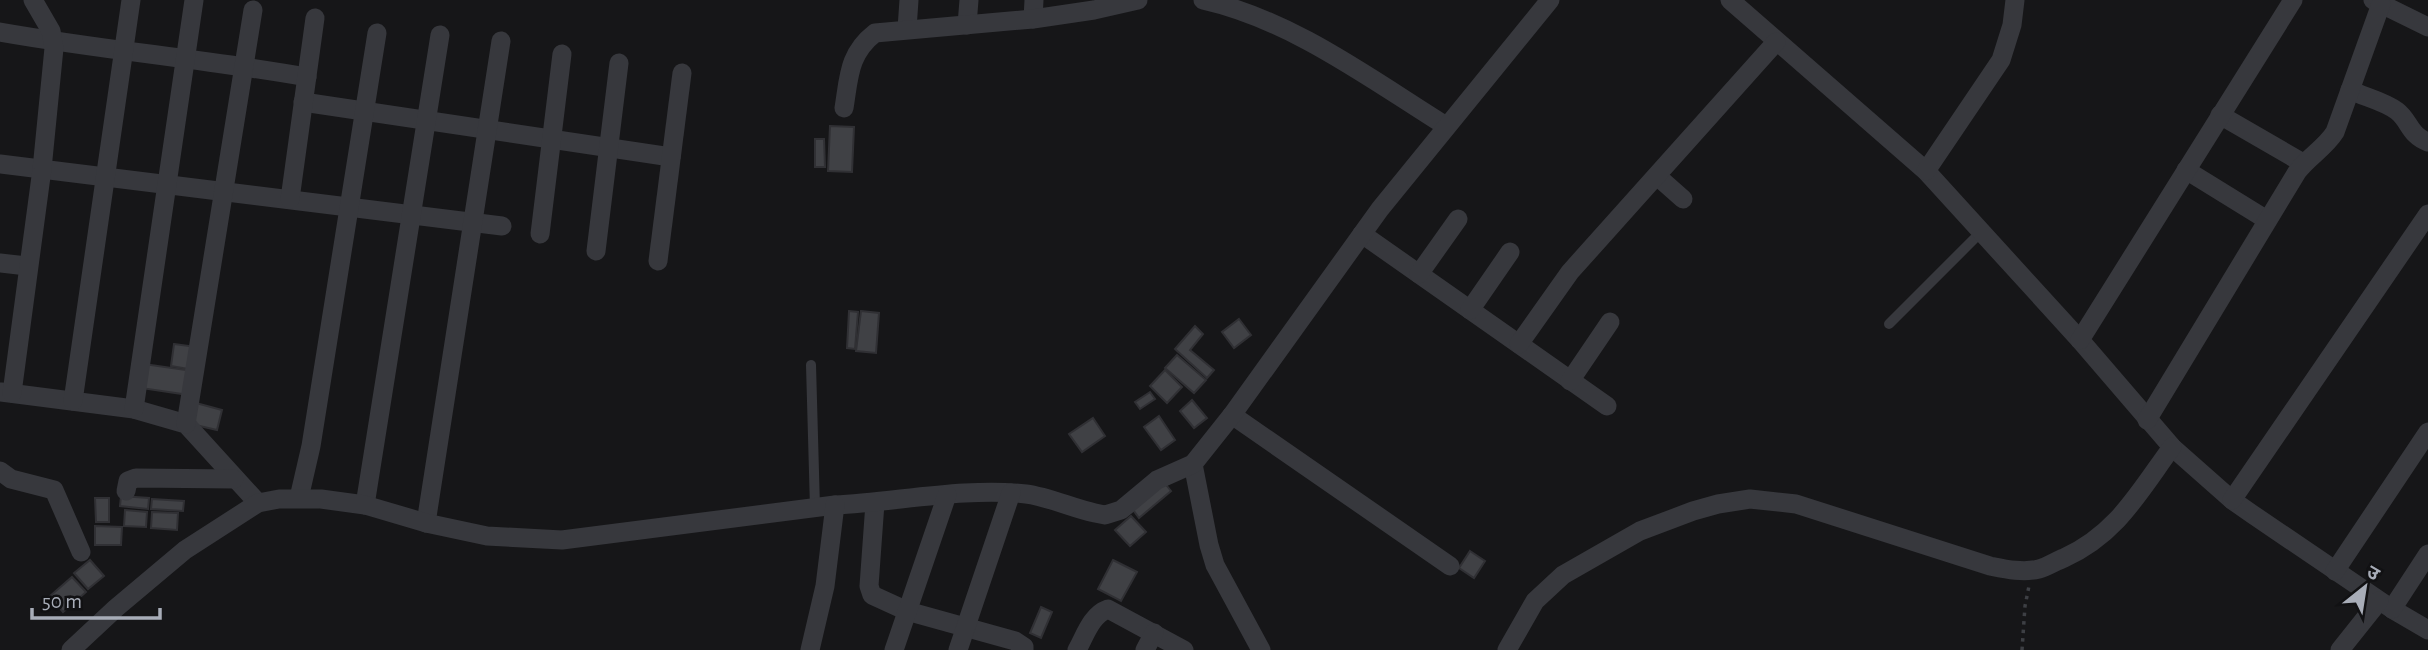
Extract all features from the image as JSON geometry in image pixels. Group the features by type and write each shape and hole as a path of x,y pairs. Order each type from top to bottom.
{"street":[{"path":"33,0 54,41 42,169 6,392 134,410 186,424 258,503"},
{"path":"73,401 131,0"},
{"path":"134,410 194,0"},
{"path":"907,30 909,0"},
{"path":"967,24 970,0"},
{"path":"844,108 856,52 864,41 875,33 967,24 1033,10 1094,10 1138,0"},
{"path":"1203,0 1239,9 1310,42 1446,126"},
{"path":"71,650 176,557 258,503 299,498 365,505 426,523 487,536 562,540 835,505 947,495 1011,493 1094,513 1113,514 1157,480 1193,464 1232,415 1362,234 1446,126 1550,0"},
{"path":"1926,171 2001,60 2008,42 2015,0"},
{"path":"2080,340 2293,0"},
{"path":"2147,420 2303,163 2329,141 2350,90 2377,2 2428,26"},
{"path":"1737,3 1776,42 1926,171 2080,340 2172,447 2232,500 2386,605 2428,630"},
{"path":"186,424 253,10"},
{"path":"290,199 315,18"},
{"path":"0,32 307,77"},
{"path":"299,498 309,461 377,33"},
{"path":"365,505 439,35"},
{"path":"426,523 501,41"},
{"path":"1519,344 1570,272 1776,42"},
{"path":"540,234 562,54"},
{"path":"596,251 620,63"},
{"path":"658,261 682,73"},
{"path":"2350,90 2395,109 2410,131 2428,142"},
{"path":"303,102 671,157"},
{"path":"2220,116 2303,163"},
{"path":"0,164 502,226"},
{"path":"2186,170 2267,220"},
{"path":"1657,176 1683,199"},
{"path":"2232,500 2428,214"},
{"path":"1419,274 1458,219"},
{"path":"1362,234 1606,406"},
{"path":"1470,310 1510,252"},
{"path":"0,263 27,266"},
{"path":"1570,381 1610,322"},
{"path":"1232,415 1450,566"},
{"path":"2335,571 2428,432"},
{"path":"1507,650 1535,601 1563,575 1640,531 1693,511 1739,500 1771,500 1796,504 1990,566 2013,570 2039,569 2084,549 2105,533 2172,447"},
{"path":"1193,464 1215,565 1261,650"},
{"path":"0,471 12,478 54,490 81,552"},
{"path":"126,491 128,481 136,478 234,479"},
{"path":"958,650 1011,493"},
{"path":"894,650 947,495"},
{"path":"875,503 869,586 872,595 907,611 1015,642 1024,647 1024,650"},
{"path":"810,650 825,586 835,505"},
{"path":"2340,650 2421,572 2428,554"},
{"path":"1077,650 1094,618 1108,609 1150,641 1184,650"}],"lane":[{"path":"1888,324 1981,232"},
{"path":"811,365 814,508"}],"path":[{"path":"2022,650 2026,597 2039,569"}],"building":[{"path":"830,126 854,127 852,172 828,171"},
{"path":"815,139 824,139 825,167 815,167"},
{"path":"849,311 858,312 855,349 847,348"},
{"path":"861,311 879,313 876,353 856,351"},
{"path":"1239,319 1251,335 1234,348 1222,332"},
{"path":"1195,326 1203,334 1190,350 1214,370 1207,378 1175,349"},
{"path":"174,344 197,347 194,370 171,366"},
{"path":"1177,355 1206,380 1194,393 1165,368"},
{"path":"144,364 193,371 189,395 141,388"},
{"path":"1165,370 1182,387 1167,403 1150,386"},
{"path":"1150,392 1155,399 1140,409 1135,402"},
{"path":"1192,400 1207,418 1194,428 1180,411"},
{"path":"196,403 222,410 217,430 191,424"},
{"path":"1159,416 1175,440 1161,450 1144,427"},
{"path":"1093,418 1105,436 1082,452 1069,434"},
{"path":"1163,481 1171,491 1139,518 1131,507"},
{"path":"121,496 149,498 148,509 120,506"},
{"path":"95,498 109,498 109,522 96,522"},
{"path":"152,499 184,501 183,511 151,509"},
{"path":"125,510 147,512 146,527 124,526"},
{"path":"152,512 178,513 177,530 151,528"},
{"path":"1131,516 1146,532 1130,546 1115,530"},
{"path":"95,526 122,527 121,545 95,545"},
{"path":"1470,551 1485,561 1474,578 1459,568"},
{"path":"90,560 104,576 88,589 74,573"},
{"path":"1113,560 1137,572 1121,601 1098,589"},
{"path":"72,577 86,592 63,612 50,596"},
{"path":"1041,607 1052,612 1041,638 1030,633"}]}
